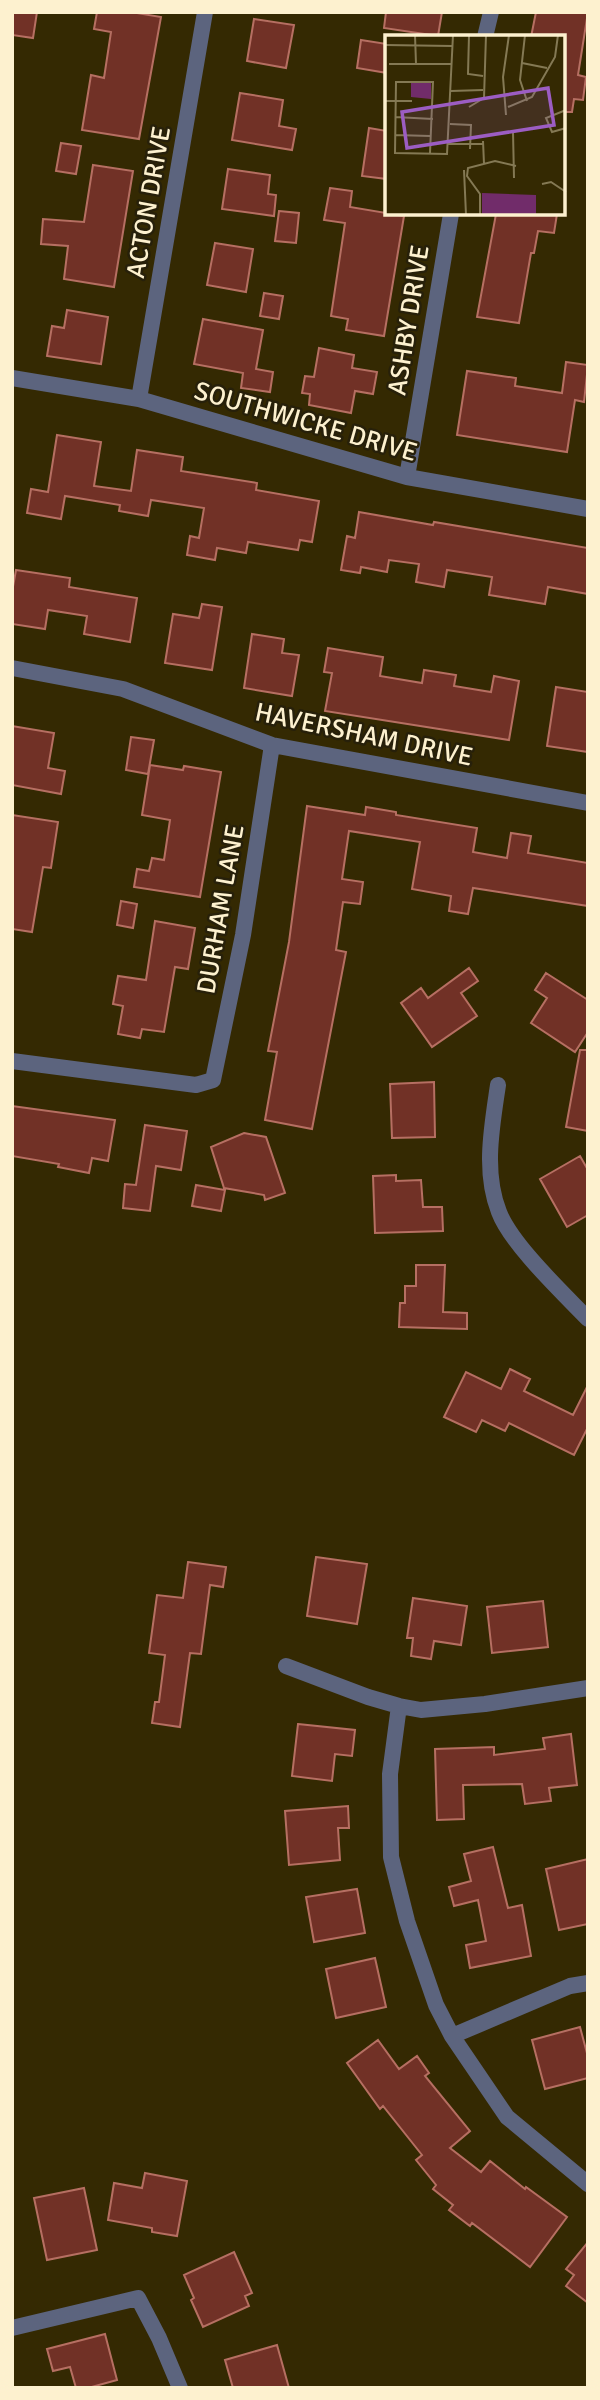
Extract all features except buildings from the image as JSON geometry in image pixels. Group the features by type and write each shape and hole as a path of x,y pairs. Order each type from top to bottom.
{"street":[{"name":"ACTON DRIVE","path":"139,400 205,12"},
{"path":"485,35 491,12"},
{"name":"ASHBY DRIVE","path":"407,477 451,215"},
{"name":"SOUTHWICKE DRIVE","path":"12,379 139,400 407,477 588,509"},
{"name":"HAVERSHAM DRIVE","path":"12,668 123,690 272,745 588,803"},
{"name":"DURHAM LANE","path":"12,1061 196,1086 213,1080 243,935 272,745"},
{"path":"498,1085 490,1135 492,1185 499,1214 521,1245 588,1319"},
{"path":"286,1666 399,1706 421,1710 485,1704 588,1688"},
{"path":"399,1706 390,1774 391,1857 407,1921 425,1976 452,2036 507,2117 588,2184"},
{"path":"452,2036 570,1986 588,1983"},
{"path":"12,2328 138,2298 159,2338 180,2388"}]}
